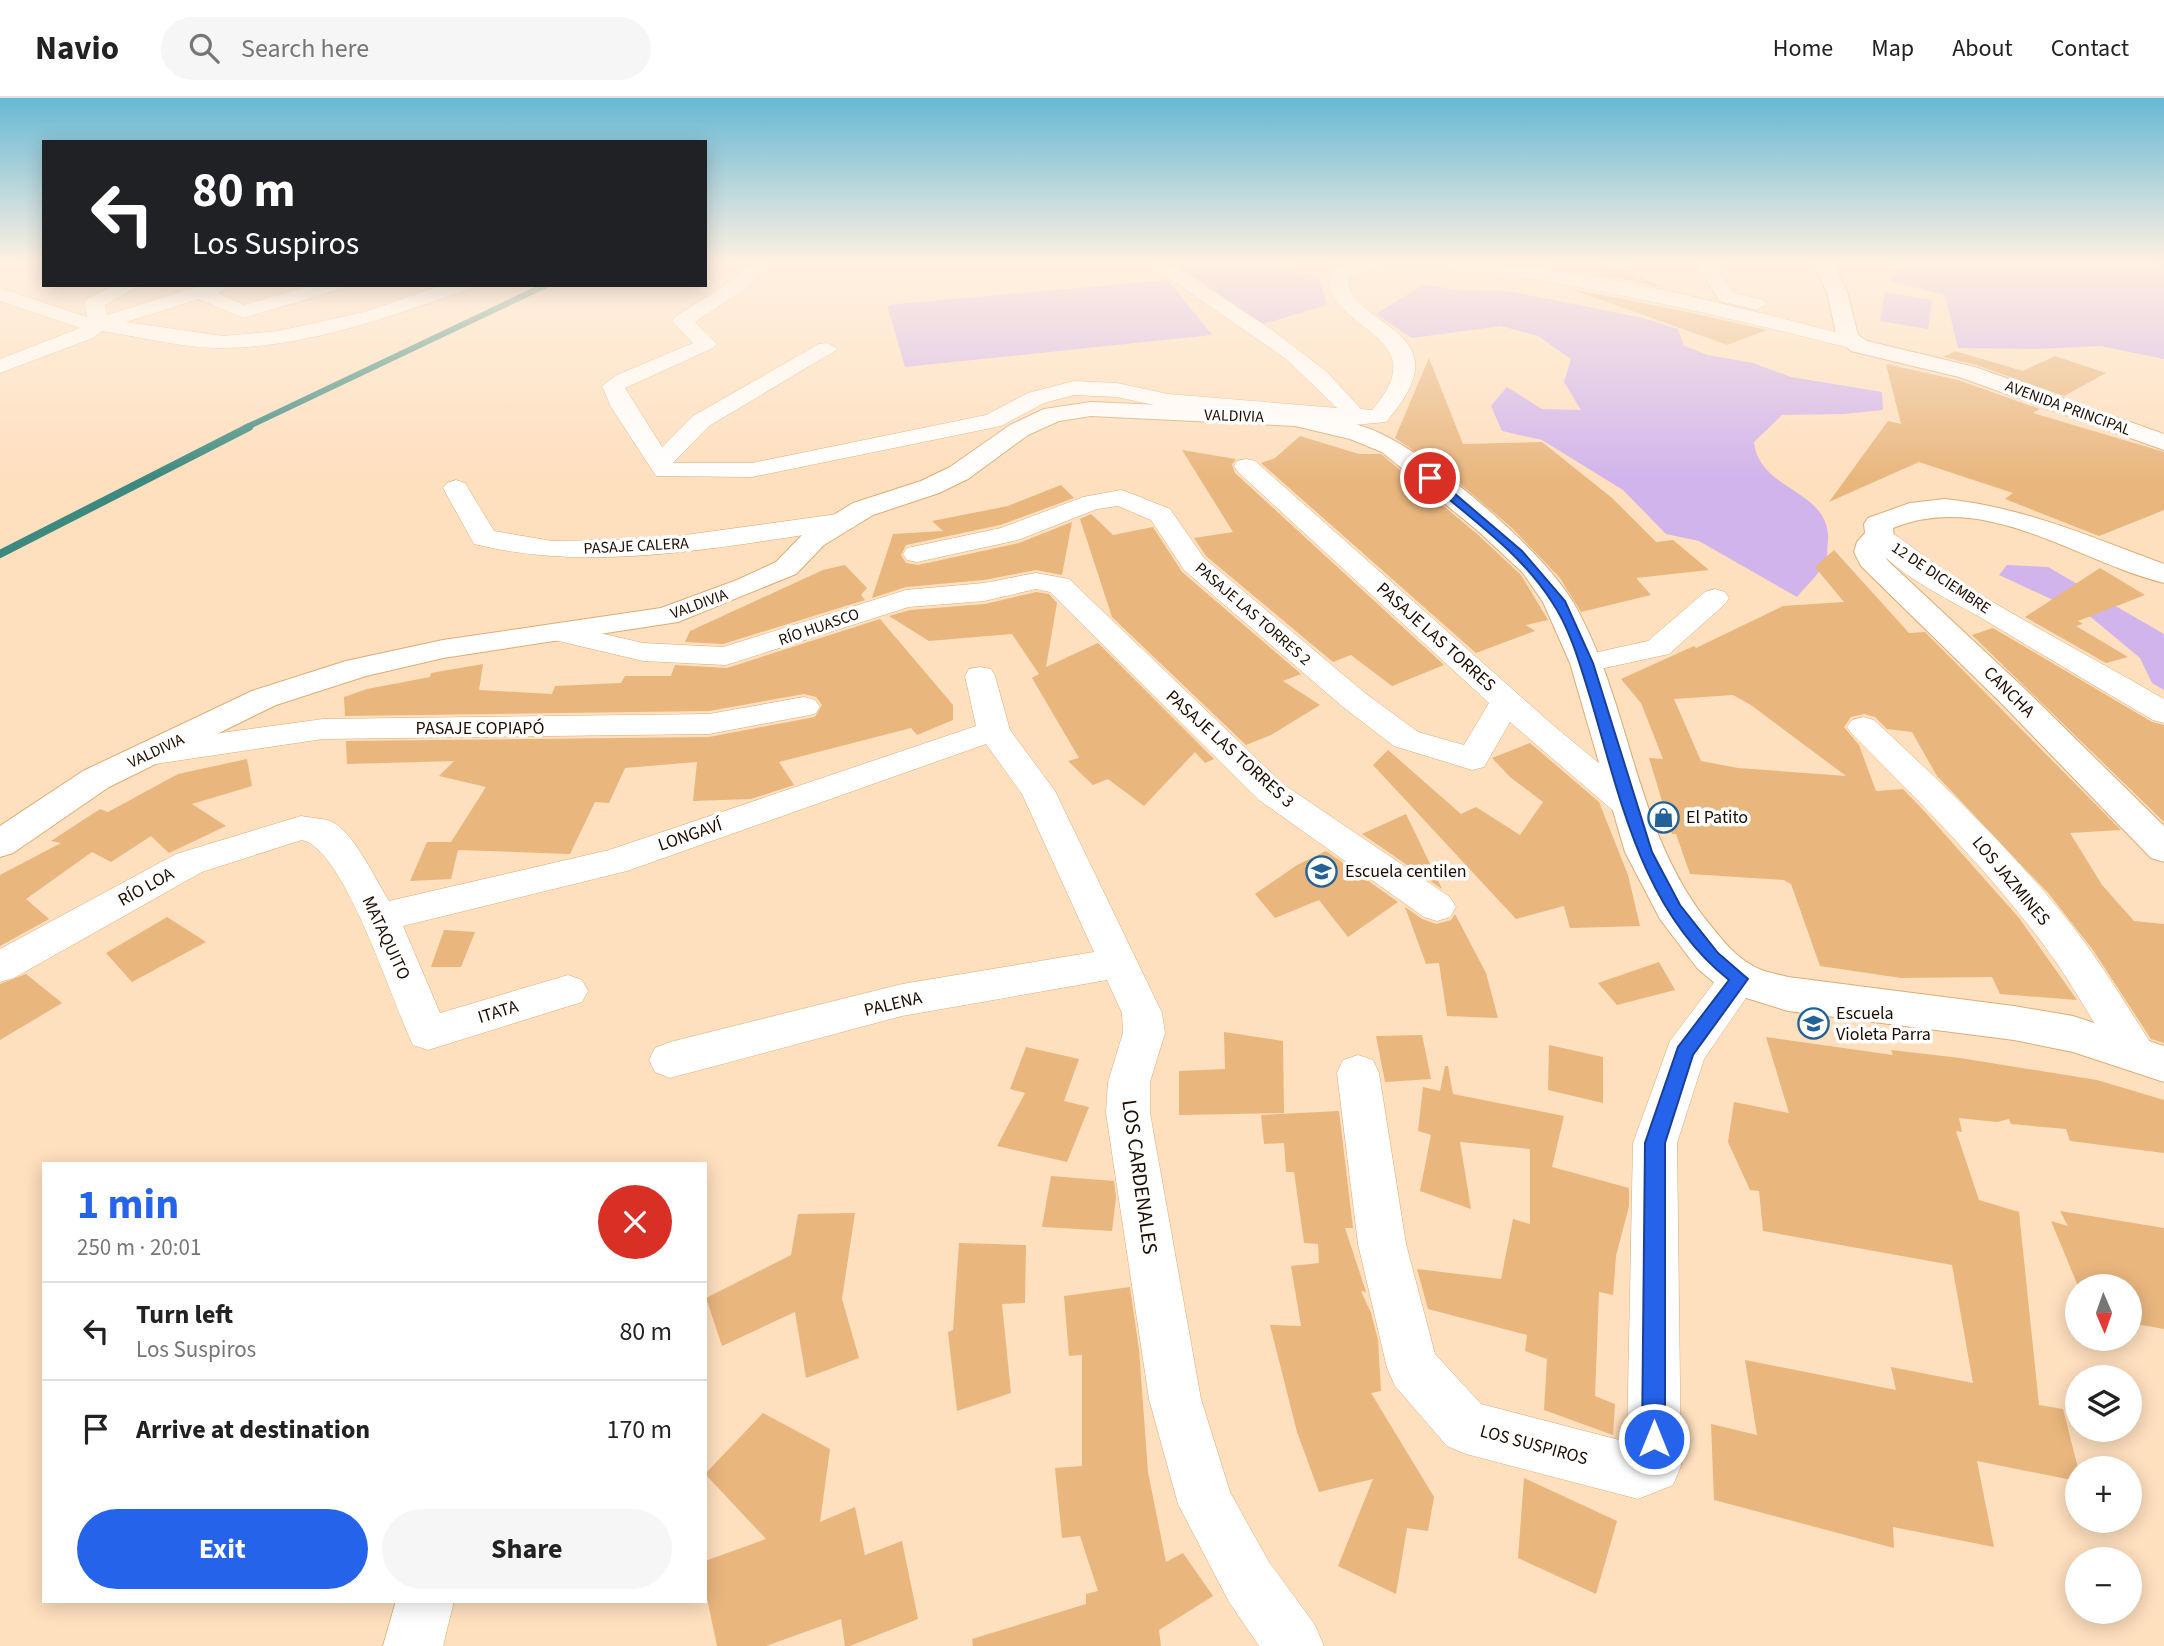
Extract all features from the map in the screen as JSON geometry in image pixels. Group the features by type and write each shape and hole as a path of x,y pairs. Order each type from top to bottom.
{"street":[{"path":"0,366 85,334"},
{"path":"0,383 99,340 103,334"},
{"path":"160,334 223,342 291,334"},
{"path":"183,338 192,334"},
{"path":"662,467 623,408 613,386 639,371 695,351 706,344 696,334"},
{"path":"1260,334 1314,371 1349,407 1354,416"},
{"path":"1388,334 1399,343 1404,363 1399,387 1390,404 1378,417 1377,424 1391,447 1488,525 1533,568 1559,601 1586,663 1644,852 1674,909 1712,957 1740,979 1788,994 2014,1023 2073,1034 2149,1059"},
{"name":"AVENIDA PRINCIPAL","path":"1854,334 2010,386 2164,442"},
{"path":"662,467 701,422 827,349"},
{"path":"662,467 752,470 993,421 1036,398 1074,388 1117,390 1168,401 1378,417"},
{"name":"VALDIVIA","path":"0,845 96,779 155,753 264,698 357,668 443,649 667,616 706,603 786,568 814,539 863,509 930,487 959,473 1020,430 1061,412 1119,410 1320,422 1358,433 1391,447"},
{"path":"1320,422 1354,416"},
{"name":"PASAJE LAS TORRES","path":"1246,466 1506,701 1628,805"},
{"name":"PASAJE CALERA","path":"456,488 484,538 552,550 656,547 845,521"},
{"name":"PASAJE LAS TORRES 2","path":"918,554 1009,534 1092,502 1121,498 1161,515 1194,565 1406,739 1472,758 1506,701"},
{"name":"12 DE DICIEMBRE","path":"2164,574 1988,510 1916,508 1878,524 1880,536 1902,556 1940,582 2164,713"},
{"name":"CANCHA","path":"1880,536 1871,542 1868,552 1876,566 2014,697 2164,849"},
{"name":"RÍO HUASCO","path":"561,633 627,651 701,658 740,653 854,614 933,594 984,592 1025,583 1049,582 1059,585 1071,598"},
{"name":"PASAJE LAS TORRES 3","path":"1071,598 1271,792 1437,907"},
{"path":"1586,663 1658,648 1714,598"},
{"name":"LOS CARDENALES","path":"980,676 994,732 1038,791 1142,1013 1144,1033 1129,1082 1128,1113 1175,1399 1206,1504 1249,1582 1294,1646"},
{"name":"PASAJE COPIAPÓ","path":"155,753 323,729 709,724 804,707"},
{"name":"LOS JAZMINES","path":"1863,727 1967,828 2017,886 2149,1059"},
{"name":"LONGAVÍ","path":"380,917 614,862 962,740 994,732"},
{"name":"MATAQUITO","path":"301,828 321,832 335,844 380,917 428,1033"},
{"name":"RÍO LOA","path":"0,967 189,863 301,828"},
{"name":"PALENA","path":"670,1059 902,1000 1119,963"},
{"name":"LOS SUSPIROS","path":"1358,1073 1382,1244 1413,1368 1466,1427 1638,1472 1654,1466 1655,1143 1685,1052 1740,979"},
{"name":"ITATA","path":"428,1033 568,991"},
{"path":"413,1646 424,1603"}],"shaded area":[{"path":"895,334 1212,335 905,367"},
{"path":"1406,334 1440,334 1412,338"},
{"path":"1531,334 1680,334 1684,346 1708,355 1753,363 1791,377 1882,392 1883,410 1782,415 1754,442 1759,458 1768,471 1807,500 1826,524 1826,561 1797,597 1699,541 1666,534 1623,490 1542,440 1502,431 1491,406 1507,387 1542,409 1581,410 1564,382 1571,359"},
{"path":"1955,334 2164,334 2164,359 2100,346 2038,349 1958,348"},
{"path":"2007,565 2048,567 2164,634 2164,690 2152,683 2140,658 2092,618 1999,575"}],"building":[{"path":"1697,334 1756,334 1727,345"},
{"path":"1955,351 2023,371 2055,356 2106,373 2064,396 1976,365 1943,357"},
{"path":"1429,358 1463,444 1542,442 1612,498 1656,542 1673,540 1709,570 1636,578 1651,595 1581,612 1560,578 1512,528 1452,477 1395,438"},
{"path":"1886,364 1958,380 2040,409 2033,413 2164,452 2164,510 2099,536 2005,499 2013,493 1919,462 1829,502 1888,421 1901,424"},
{"path":"1300,436 1359,454 1381,454 1476,533 1521,575 1548,620 1526,625 1535,631 1476,653 1261,463 1275,458"},
{"path":"1182,450 1236,459 1232,465 1235,473 1444,665 1392,686 1351,655 1333,662 1206,556 1194,538 1233,532"},
{"path":"1061,485 1074,498 1000,525 906,545 901,555 906,563 918,565 1019,543 1072,522 1062,575 1036,570 984,580 906,587 872,598 893,534 943,531 932,521 1008,506"},
{"path":"1091,514 1113,535 1153,527 1182,572 1301,674 1283,681 1320,705 1271,735 1246,745 1112,617 1080,519"},
{"path":"1834,550 1909,633 1925,632 2121,830 2070,833 2102,885 2134,921 2164,924 2164,1043 2151,1039 2093,950 2049,894 1937,776 1912,732 1887,729 1875,717 1864,714 1851,717 1844,727 1859,745 1876,791 1903,789 2019,918 2077,1000 2000,994 1992,977 1901,978 1820,966 1791,884 1784,880 1690,874 1676,834 1672,834 1649,758 1663,759 1641,703 1621,679 1694,646 1696,648 1783,606 1844,602 1815,567","holes":["1733,695 1751,705 1846,776 1738,768 1701,761 1674,699"]},
{"path":"845,565 867,588 861,595 865,600 723,644 685,642 690,631 823,570"},
{"path":"2100,568 2145,595 2078,621 2083,624 2076,626 2128,657 2106,663 2025,617"},
{"path":"1036,592 1049,594 1057,603 1046,667 1098,643 1214,759 1205,763 1195,752 1144,806 1108,779 1093,785 1068,761 1079,758 1032,678 1039,674 1012,634 929,641 889,616 910,610 985,604"},
{"path":"880,619 953,705 953,720 917,735 911,728 779,762 794,785 751,799 693,801 697,762 625,768 609,803 595,802 570,854 458,850 451,879 410,881 427,842 451,842 486,787 439,776 454,761 347,764 346,741 709,737 815,717 822,705 816,697 804,694 709,711 345,716 344,697 367,689 430,677 431,673 483,664 479,690 552,694 555,686 621,683 625,676 671,676 675,665 727,668"},
{"path":"1993,628 2152,722 2164,725 2164,822 1972,635"},
{"path":"1530,743 1599,802 1628,875 1640,926 1570,928 1564,906 1516,919 1373,765 1388,750 1461,814 1476,807 1520,835 1543,802 1510,777 1492,758"},
{"path":"247,759 252,786 192,804 226,826 169,853 151,836 111,862 92,852 26,899 49,919 0,946 0,875 61,843 51,841 100,809 108,812 178,774"},
{"path":"1406,814 1442,889 1362,834"},
{"path":"1326,851 1398,902 1348,937 1319,900 1275,918 1255,894 1297,865"},
{"path":"1405,907 1422,919 1436,924 1451,920 1455,914 1486,973 1498,1018 1447,1016 1439,963 1426,964"},
{"path":"167,917 206,942 132,982 106,953"},
{"path":"444,930 475,932 461,967 431,967"},
{"path":"1659,962 1675,990 1617,1005 1598,983"},
{"path":"26,974 62,1003 0,1040 0,984"},
{"path":"1224,1032 1283,1041 1284,1113 1179,1115 1179,1071 1225,1069"},
{"path":"1422,1035 1431,1079 1385,1082 1376,1036"},
{"path":"1766,1037 1893,1055 1891,1050 1960,1058 2097,1080 2164,1100 2164,1153 2070,1141 2066,1129 2011,1124 2009,1119 1997,1122 1959,1118 1962,1132 1956,1131 1979,1200 2019,1212 2039,1405 2063,1409 2065,1442 2071,1442 2075,1456 2065,1456 2065,1479 1977,1461 1994,1547 1893,1527 1894,1548 1714,1500 1711,1424 1757,1435 1745,1360 1896,1390 1891,1367 1973,1383 1952,1265 1763,1231 1759,1191 1750,1190 1728,1142 1734,1102 1789,1113"},
{"path":"1549,1045 1603,1057 1603,1103 1548,1090"},
{"path":"1026,1047 1079,1059 1064,1101 1089,1107 1067,1162 997,1146 1025,1093 1010,1089"},
{"path":"1445,1066 1448,1066 1453,1094 1564,1116 1552,1167 1629,1188 1629,1206 1616,1256 1613,1295 1599,1292 1595,1396 1615,1404 1613,1435 1544,1410 1547,1359 1525,1351 1527,1335 1428,1309 1417,1269 1501,1279 1513,1219 1530,1224 1530,1149 1460,1142 1471,1209 1420,1191 1431,1135 1418,1131 1423,1087 1440,1091"},
{"path":"1339,1111 1353,1228 1345,1228 1366,1292 1361,1291 1371,1313 1378,1340 1381,1391 1371,1393 1434,1497 1428,1531 1407,1528 1396,1594 1338,1566 1373,1479 1319,1492 1297,1432 1270,1325 1301,1326 1291,1266 1319,1263 1318,1244 1304,1243 1294,1172 1286,1172 1284,1143 1264,1144 1261,1115"},
{"path":"1051,1176 1114,1181 1116,1197 1112,1231 1042,1227"},
{"path":"2060,1211 2164,1228 2164,1329 2142,1325 2142,1274 2073,1274 2051,1221 2068,1226"},
{"path":"855,1213 842,1299 859,1358 806,1378 795,1312 722,1346 707,1301 707,1297 791,1255 798,1214"},
{"path":"959,1243 1026,1245 1025,1303 1002,1304 1011,1393 957,1411 948,1332 953,1330"},
{"path":"1130,1287 1139,1350 1148,1472 1166,1562 1183,1553 1213,1596 1159,1630 1161,1646 973,1646 972,1639 1086,1604 1086,1594 1098,1591 1080,1536 1062,1538 1055,1468 1082,1466 1082,1355 1069,1356 1064,1296"},
{"path":"763,1413 830,1449 820,1522 855,1507 865,1555 902,1541 918,1619 850,1646 845,1646 841,1619 766,1646 717,1646 707,1598 707,1560 766,1539 707,1476 707,1472"},
{"path":"1524,1478 1617,1521 1596,1594 1518,1558"}],"waterway":[{"path":"245,428 442,334"},
{"path":"0,554 249,427"}],"place":[{"name":"El Patito","path":"1663,817"},
{"name":"Escuela centilen","path":"1322,871"},
{"name":"Escuela Violeta Parra","path":"1813,1023"}],"route":[{"path":"1430,478 1518,553 1559,601 1586,663 1644,852 1674,909 1712,957 1740,979 1685,1052 1655,1143 1654,1439"}]}
